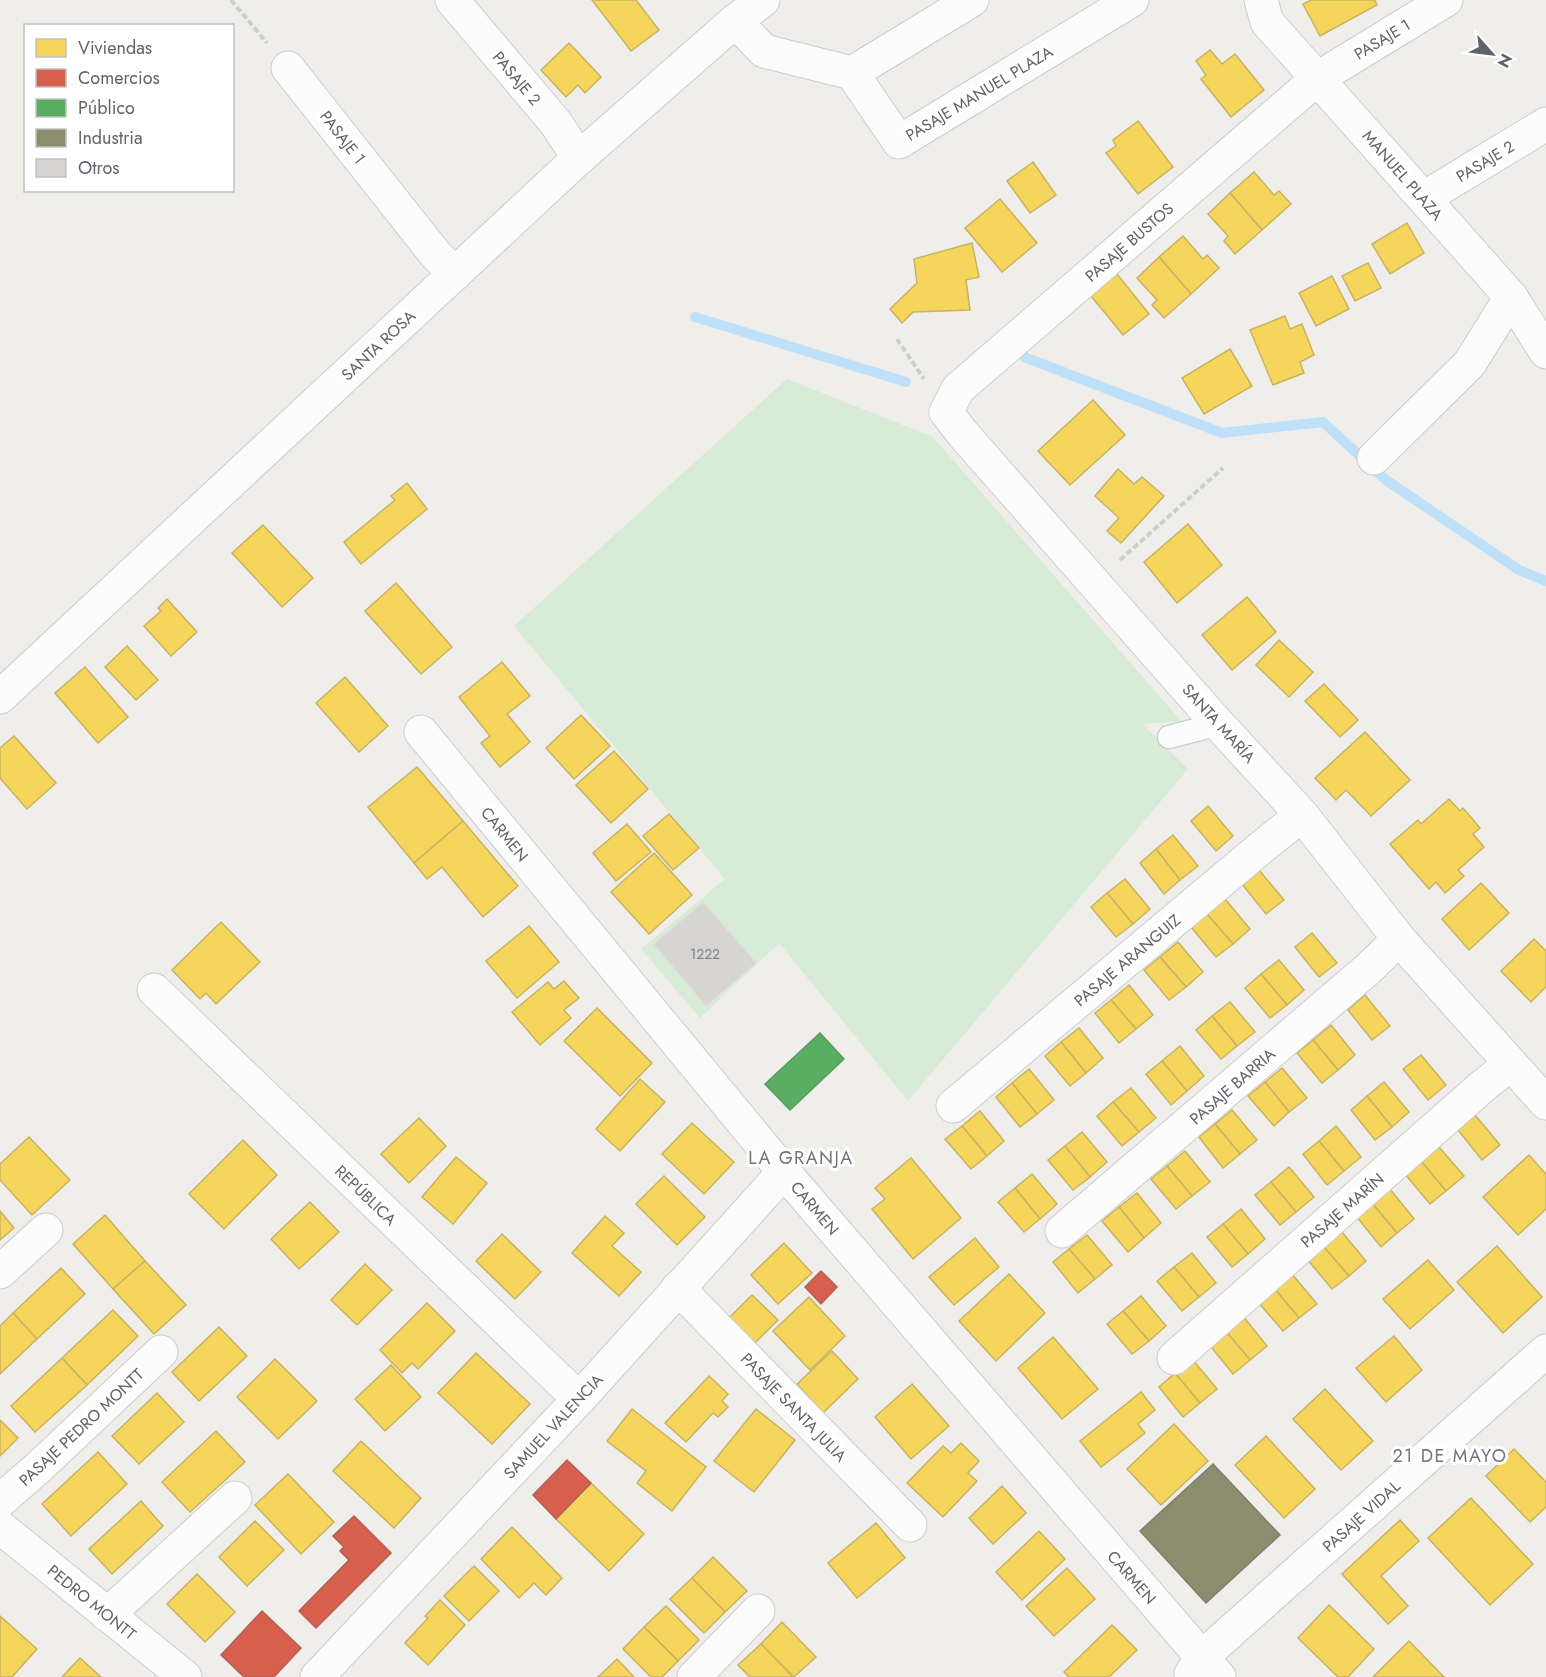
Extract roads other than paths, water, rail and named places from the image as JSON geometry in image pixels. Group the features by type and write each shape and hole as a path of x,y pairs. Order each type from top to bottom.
{"street":[{"name":"PASAJE 2","path":"452,0 555,122 579,158"},
{"name":"SANTA ROSA","path":"0,697 579,158 735,21 763,0"},
{"path":"735,21 764,51 852,73 972,0"},
{"name":"PASAJE MANUEL PLAZA","path":"852,73 898,142 1132,0"},
{"name":"MANUEL PLAZA","path":"1260,0 1267,22 1511,297 1546,352"},
{"name":"PASAJE 1","path":"1318,78 1446,0"},
{"name":"PASAJE 1","path":"288,68 436,255 455,274"},
{"name":"PASAJE BUSTOS","path":"946,412 958,389 1318,78"},
{"name":"PASAJE 2","path":"1424,198 1546,124"},
{"path":"1374,458 1470,363 1511,297"},
{"name":"SANTA MARÍA","path":"946,412 1219,724 1302,815 1399,939 1546,1103"},
{"name":"CARMEN","path":"421,732 784,1172 1203,1670"},
{"name":"PASAJE ARANGUIZ","path":"953,1106 1302,815"},
{"name":"PASAJE BARRIA","path":"1062,1231 1368,969 1399,939"},
{"name":"REPÚBLICA","path":"154,990 579,1399"},
{"name":"PASAJE MARÍN","path":"1174,1358 1484,1085 1511,1064"},
{"name":"SAMUEL VALENCIA","path":"317,1677 579,1399 784,1172"},
{"path":"0,1272 45,1230"},
{"name":"PASAJE SANTA JULIA","path":"678,1288 910,1525"},
{"name":"PASAJE VIDAL","path":"1203,1670 1546,1351"},
{"name":"PASAJE PEDRO MONTT","path":"0,1501 161,1352"},
{"path":"107,1614 236,1498"},
{"name":"PEDRO MONTT","path":"0,1527 185,1677"},
{"path":"694,1677 758,1611"}],"lane":[{"path":"1169,737 1219,724"}],"waterway":[{"path":"695,317 906,382"},
{"path":"1024,357 1222,433 1323,422 1386,480 1519,570 1546,581"}],"district":[{"name":"LA GRANJA","path":"801,1158"},
{"name":"21 DE MAYO","path":"1450,1456"}]}
